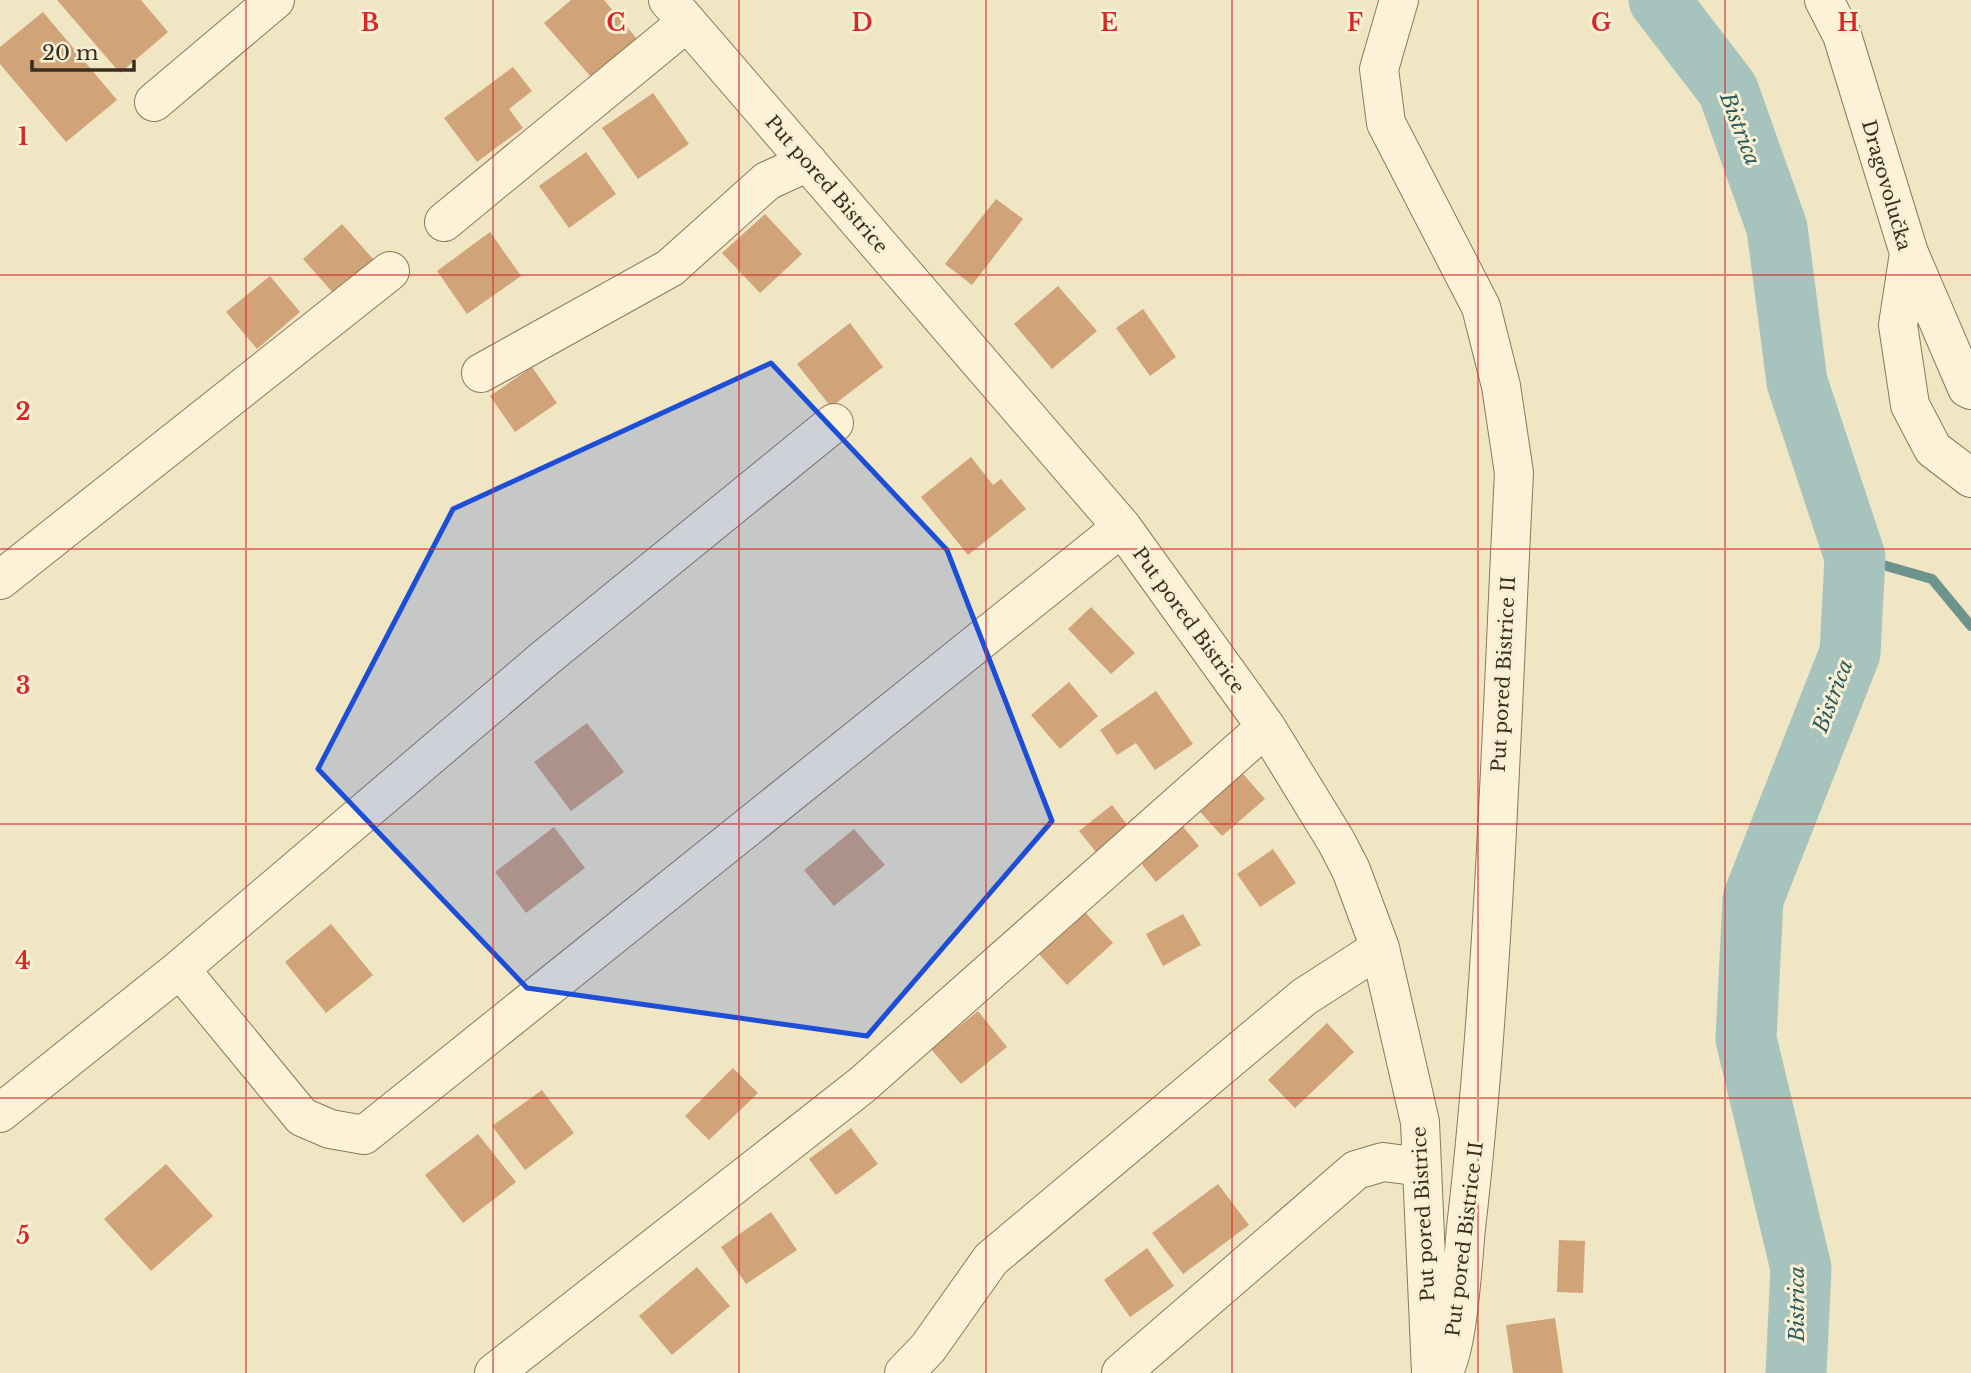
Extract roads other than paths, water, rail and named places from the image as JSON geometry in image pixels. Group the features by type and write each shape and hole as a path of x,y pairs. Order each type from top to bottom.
{"street":[{"path":"154,102 275,0"},
{"name":"Put pored Bistrice II","path":"1399,0 1379,69 1386,123 1481,307 1501,386 1514,473 1486,1027 1455,1331 1447,1368 1443,1373"},
{"name":"Dragovolučka","path":"1824,0 1842,35 1909,253 1898,326 1910,405 1933,449 1971,478"},
{"path":"444,222 677,12"},
{"name":"Put pored Bistrice","path":"677,12 1122,527 1266,727 1351,870 1380,948 1420,1122 1431,1373"},
{"path":"481,373 670,268 767,181 808,162"},
{"path":"1909,253 1967,388 1971,390"},
{"path":"0,580 390,271"},
{"path":"0,1114 180,969 544,659 834,423"},
{"path":"180,969 302,1117 330,1129 364,1135 1122,527"},
{"path":"515,1367 862,1084 1266,727"},
{"path":"904,1373 928,1348 992,1259 1304,997 1380,948"},
{"path":"1420,1122 1478,1125"},
{"path":"1121,1373 1356,1170 1382,1162 1422,1167"}],"waterway":[{"name":"Bistrica","path":"1659,0 1728,90 1777,228 1797,382 1855,557 1850,653 1753,899 1746,1039 1801,1268 1796,1373"},
{"path":"1855,557 1932,579 1971,626"}]}
